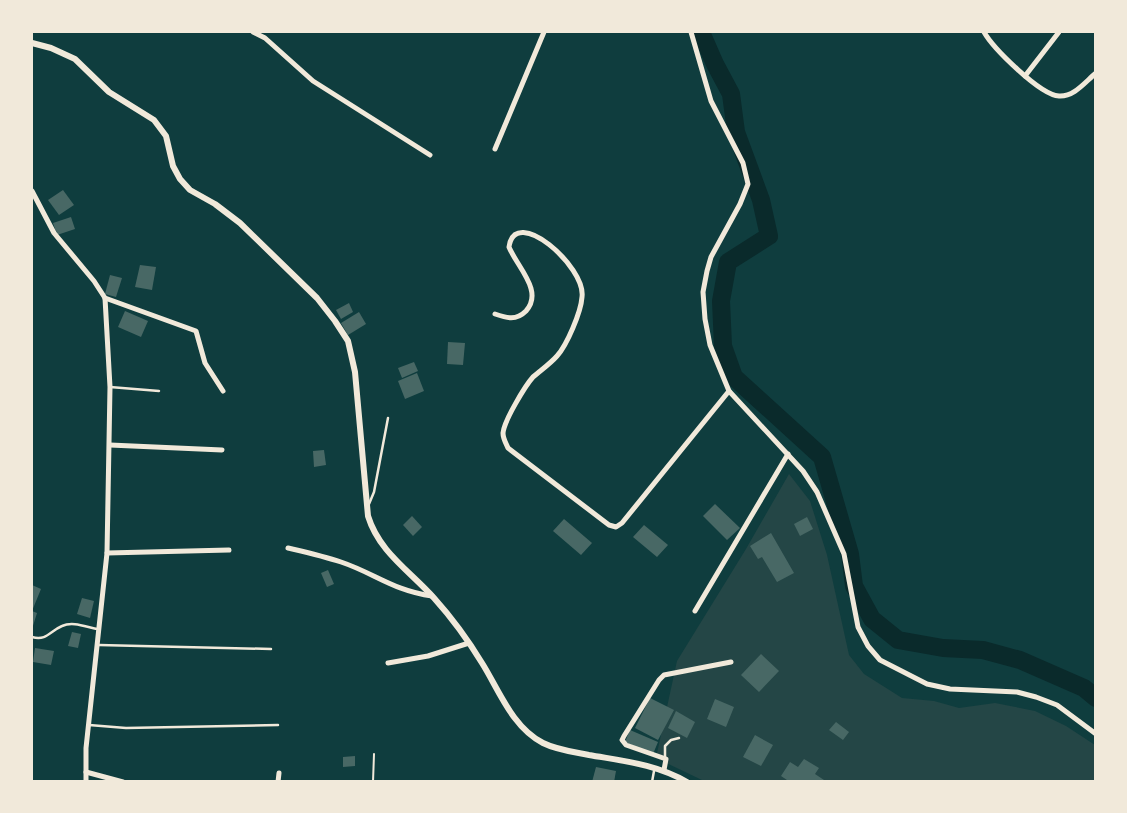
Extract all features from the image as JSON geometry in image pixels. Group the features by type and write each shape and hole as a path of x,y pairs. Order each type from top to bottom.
{"street":[{"path":"253,32 265,38 313,81 430,155"},
{"path":"495,149 544,32"},
{"path":"691,32 710,101 743,163 748,184 711,257 704,292 710,345 729,391 788,454 817,492 844,554 858,626 867,646 880,660 928,684 950,689 1017,692 1036,697 1057,705 1096,734"},
{"path":"984,32 1025,76 1047,92 1059,96 1072,93 1096,73"},
{"path":"1025,76 1059,32"},
{"path":"32,43 75,59 109,92 154,120 166,136 173,166 180,180 190,190 240,223 317,298 335,321 348,341 355,372 372,530 381,545 432,596 469,643 511,712 529,735 544,744 570,751 655,767 687,782"},
{"path":"32,191 54,233 105,298 110,387 107,553 88,725 86,782"},
{"path":"495,314 510,318 522,315 533,297 532,289 509,247 509,241 516,234 532,233 552,246 573,268 581,283 582,298 566,343 558,355 526,387 503,429 504,438 508,448 609,525 616,527 622,523 729,391"},
{"path":"105,298 196,331 205,363 223,390"},
{"path":"110,444 222,450"},
{"path":"695,611 788,454"},
{"path":"288,548 342,562 381,582 416,594 432,596"},
{"path":"107,553 229,550"},
{"path":"388,663 428,656 469,643"},
{"path":"664,770 666,760 626,745 622,740 659,680 668,673 731,662"},
{"path":"86,772 123,782"},
{"path":"278,782 279,772"}],"lane":[{"path":"110,387 159,391"},
{"path":"368,507 374,492 388,418"},
{"path":"32,637 48,637 62,626 72,624 98,629"},
{"path":"96,645 271,649"},
{"path":"88,725 278,725"},
{"path":"666,760 665,746 671,740 679,738"},
{"path":"652,782 655,767"}],"path":[{"path":"373,782 374,754"}],"shaded area":[{"path":"789,474 810,501 827,555 849,655 864,674 902,698 934,701 959,708 995,703 1035,711 1066,726 1095,745 1095,781 704,781 656,758 677,661"}],"building":[{"path":"63,190 74,205 59,215 48,200"},
{"path":"71,217 75,229 57,235 53,223"},
{"path":"140,265 156,267 152,290 135,287"},
{"path":"110,275 122,278 116,297 105,294"},
{"path":"349,303 353,312 341,319 336,310"},
{"path":"125,311 148,321 141,337 118,327"},
{"path":"359,312 366,324 348,335 341,323"},
{"path":"448,342 465,343 463,365 447,364"},
{"path":"414,362 418,371 402,378 398,368"},
{"path":"417,373 424,391 405,399 398,381"},
{"path":"324,450 326,465 314,467 313,451"},
{"path":"715,504 740,528 727,540 703,516"},
{"path":"412,516 422,527 413,536 403,525"},
{"path":"807,517 813,529 800,536 794,524"},
{"path":"564,519 592,543 581,555 553,531"},
{"path":"644,525 668,545 657,557 633,537"},
{"path":"771,533 794,573 777,582 762,557 758,559 750,546"},
{"path":"328,570 334,584 327,587 321,573"},
{"path":"32,585 41,589 32,611"},
{"path":"82,598 94,601 90,618 77,614"},
{"path":"32,611 37,613 32,629"},
{"path":"72,632 81,634 78,648 68,646"},
{"path":"35,648 54,651 51,665 33,662"},
{"path":"761,654 779,671 759,692 741,675"},
{"path":"650,698 674,710 658,740 635,728"},
{"path":"715,699 734,707 726,727 707,719"},
{"path":"676,711 695,722 687,738 668,728"},
{"path":"836,722 849,732 843,740 829,730"},
{"path":"630,730 658,742 653,754 625,742"},
{"path":"755,735 773,745 761,766 743,757"},
{"path":"355,756 355,766 343,767 343,757"},
{"path":"804,759 819,768 815,774 827,782 790,782 781,776 790,762 798,767"},
{"path":"596,767 616,771 614,782 592,782"}],"waterway":[{"path":"701,32 731,94 736,132 761,200 769,236 728,262 721,301 723,346 734,377 822,457 850,554 854,586 872,619 898,640 943,648 983,650 1020,660 1084,688 1096,698"}]}
